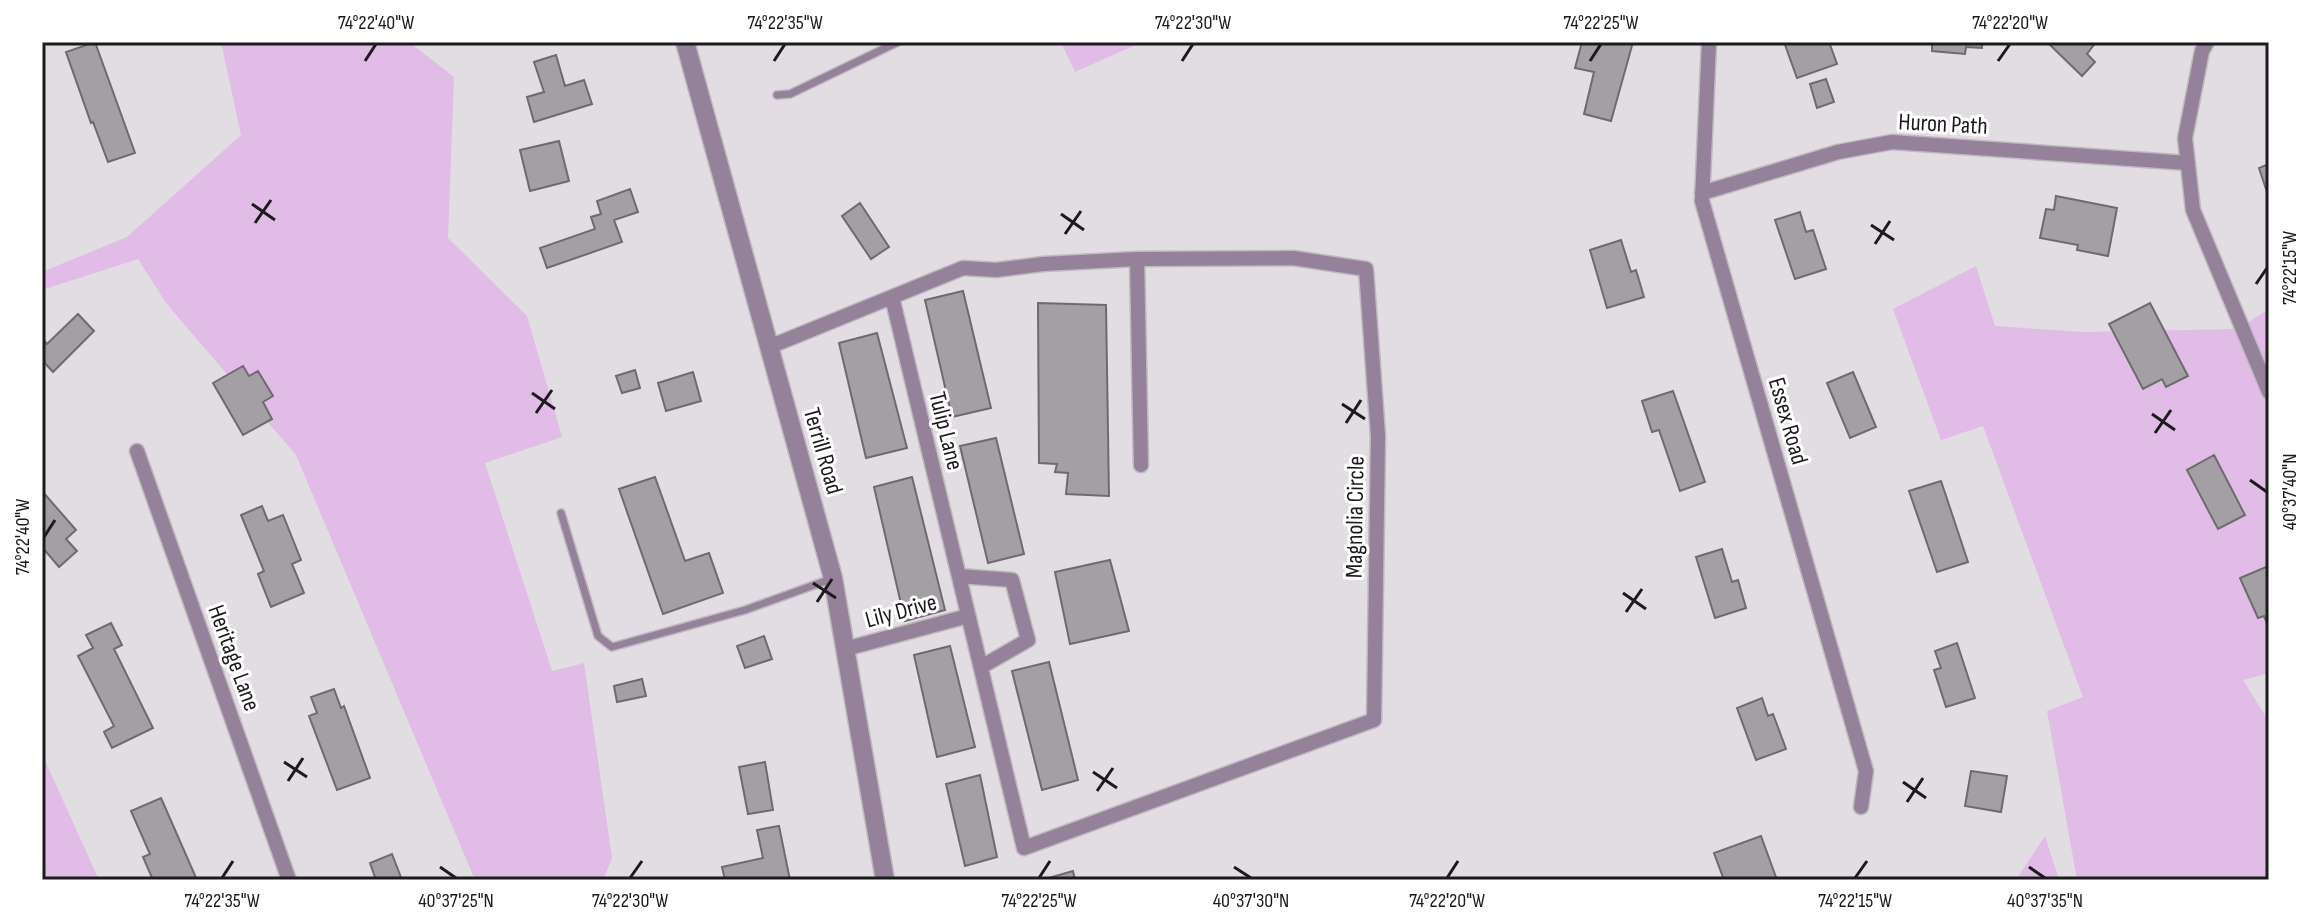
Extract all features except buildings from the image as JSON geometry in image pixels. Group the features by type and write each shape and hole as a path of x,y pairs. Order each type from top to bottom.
{"street":[{"name":"Terrill Road","path":"685,42 833,578 885,880"},
{"name":"Essex Road","path":"1709,42 1702,201 1866,771 1861,807"},
{"path":"2207,42 2202,51 2185,138 2193,210 2269,392"},
{"name":"Huron Path","path":"1702,193 1838,152 1892,142 2188,163"},
{"name":"Magnolia Circle","path":"769,347 963,268 996,270 1137,259 1293,258 1366,269 1378,436 1374,720 1024,848"},
{"path":"1137,259 1141,465"},
{"name":"Tulip Lane","path":"892,297 1024,848"},
{"name":"Heritage Lane","path":"137,451 289,880"},
{"path":"959,576 1012,580 1028,640 981,667"},
{"name":"Lily Drive","path":"845,649 968,616"}],"lane":[{"path":"777,95 790,94 898,42"},
{"path":"561,513 598,636 612,647 745,610 833,578"}],"shaded area":[{"path":"221,42 409,42 454,77 448,238 527,316 562,437 485,463 552,671 584,663 612,858 603,880 475,880 296,455 166,303 138,259 42,290 42,272 127,237 241,135"},
{"path":"1061,42 1142,42 1075,72"},
{"path":"1976,266 1995,326 2083,332 2238,329 2269,309 2269,673 2243,680 2269,722 2269,880 2077,880 2047,711 2083,697 1983,426 1941,440 1893,309"},
{"path":"42,754 99,880 42,880"},
{"path":"2045,836 2059,880 2016,880"}]}
